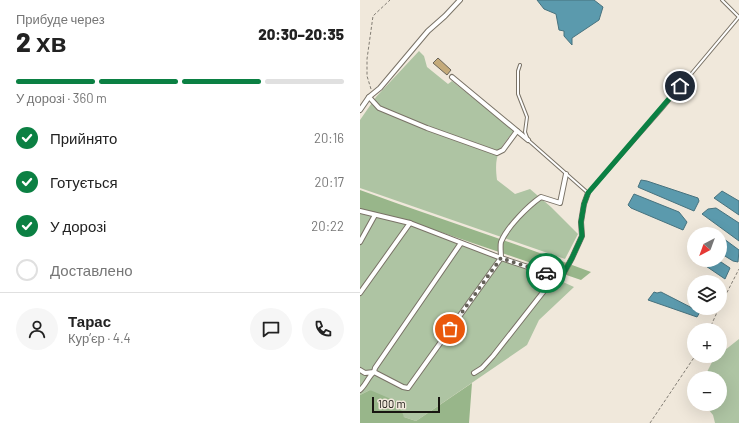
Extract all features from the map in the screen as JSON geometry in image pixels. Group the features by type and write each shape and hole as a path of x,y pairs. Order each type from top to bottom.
{"street":[{"path":"360,110 369,97 380,88 428,31 460,0"},
{"path":"452,77 528,140"},
{"path":"369,97 379,108 427,128 497,153 502,150 517,131"},
{"path":"360,370 364,372 374,372 403,387 408,388 501,258 500,243 507,232 532,203 541,197 560,203 566,174"},
{"path":"360,211 410,223 501,258 561,278 582,236 581,222 584,204 588,193"},
{"path":"360,242 375,215"},
{"path":"360,293 410,223"},
{"path":"360,390 364,387 368,378 374,372 375,368 461,243"},
{"path":"474,373 482,368 493,356 555,276"}],"lane":[{"path":"520,64 518,71 518,94 527,117 525,132 528,140 588,193 661,110 739,17 722,0"}],"path":[{"path":"369,97 371,89 367,76 367,59 373,16 390,0"},
{"path":"727,293 739,268"},
{"path":"650,423 690,363"}],"green space":[{"path":"419,51 424,56 427,67 448,84 452,81 514,131 504,143 498,154 496,165 497,180 515,194 530,189 551,207 578,234 565,259 360,188 360,120 376,97"},
{"path":"360,190 591,272 581,280 417,224 360,210"},
{"path":"360,213 408,224 552,277 574,287 539,320 527,345 416,421 404,417 370,390 360,395"},
{"path":"739,339 739,423 715,423 713,415 710,411 727,411 727,371 708,371 712,363 727,363 727,348"},
{"path":"472,383 469,423 360,423 360,395 370,390 398,402 404,417 416,421"}],"water":[{"path":"537,0 594,0 603,7 599,20 572,38 572,45 564,36 564,31 559,30 556,14 544,9"},
{"path":"641,180 698,198 699,201 694,211 638,187"},
{"path":"722,191 739,201 739,215 714,198"},
{"path":"634,194 679,212 687,222 683,230 631,208 628,205"},
{"path":"716,208 739,223 739,241 727,232 727,227 720,227 702,214 708,209"},
{"path":"727,241 739,250 738,262 727,257"},
{"path":"727,266 730,268 727,275 719,275 707,267"},
{"path":"654,292 661,292 687,305 687,314 648,300"}],"building":[{"path":"438,58 451,70 447,75 433,63"}],"way so far":[{"path":"450,329 501,258 546,273"}],"route":[{"path":"546,273 561,278 582,236 581,222 584,204 588,193 661,110 680,86"}]}
